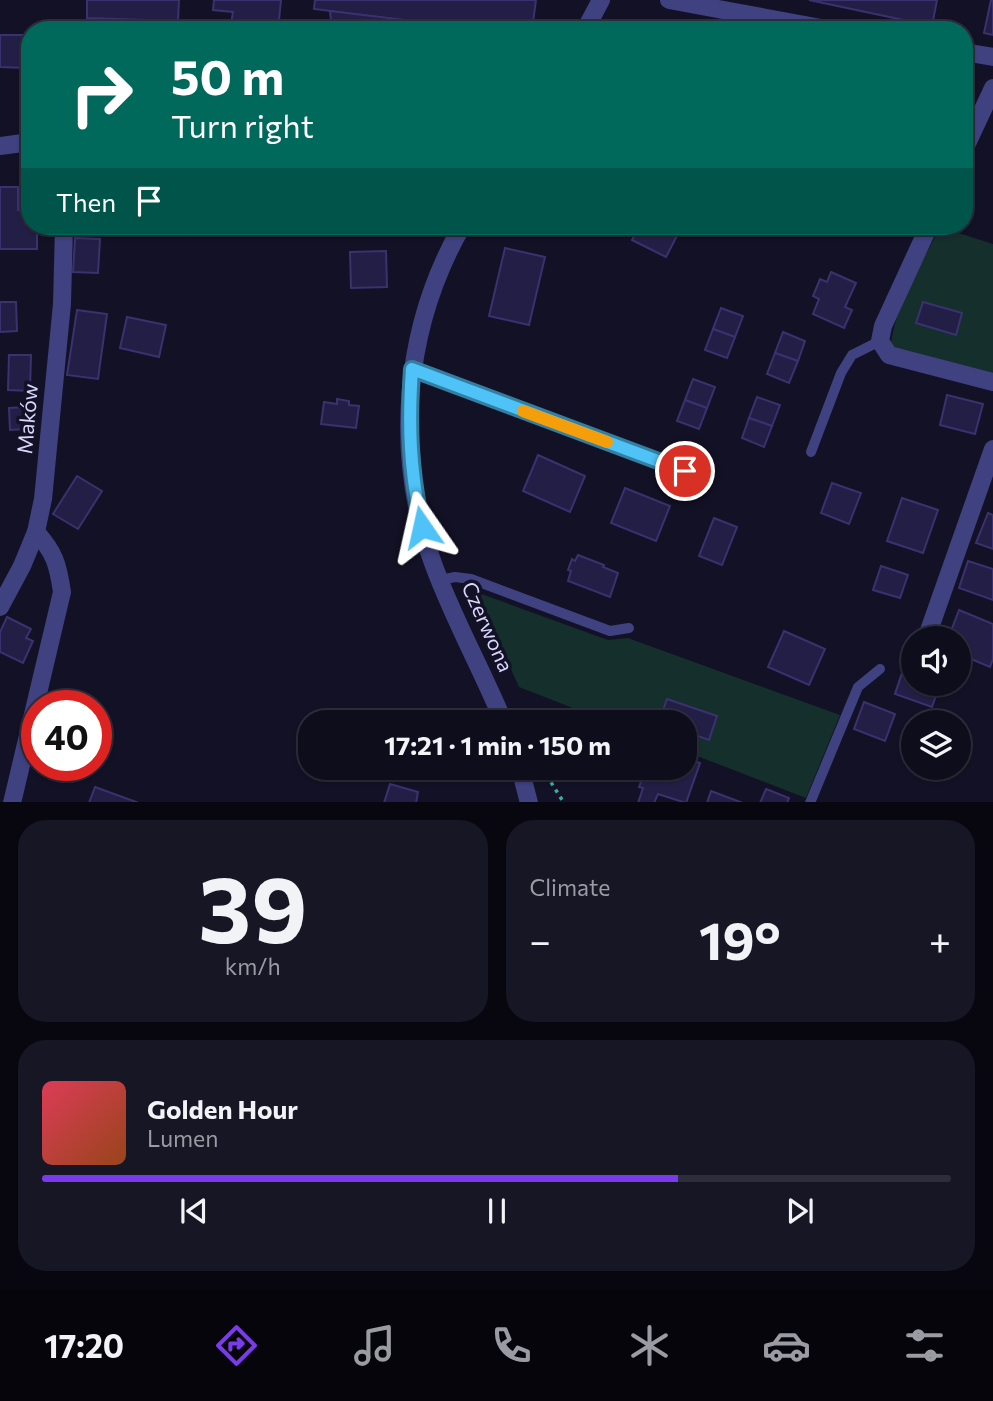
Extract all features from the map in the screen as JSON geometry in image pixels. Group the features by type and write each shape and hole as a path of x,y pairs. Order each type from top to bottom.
{"street":[{"path":"590,21 601,0"},
{"path":"669,0 781,21"},
{"path":"973,54 993,57"},
{"path":"973,131 993,88"},
{"path":"0,146 21,143"},
{"name":"Maków","path":"0,607 36,532 43,499 62,304 64,235"},
{"name":"Czerwona","path":"457,235 444,259 419,331 412,369 410,460 422,527 440,580 498,710"},
{"path":"925,235 883,326 880,341 889,355 993,382"},
{"path":"931,626 993,449"},
{"path":"12,802 62,592 51,549 36,532"},
{"path":"523,780 529,802"}],"lane":[{"path":"732,21 736,13"},
{"path":"811,452 841,373 852,355 880,341"},
{"path":"412,369 693,474"},
{"path":"440,580 455,576 471,579 610,631 629,628"},
{"path":"810,802 858,687 880,669"}],"path":[{"path":"550,780 563,802"}],"green space":[{"path":"936,235 965,235 993,244 993,373 891,347 897,318"},
{"path":"476,592 608,640 628,638 840,715 806,798 697,756 697,710 578,710 519,687"}],"building":[{"path":"87,0 179,0 178,21 87,18"},
{"path":"214,0 281,0 279,21 232,21 233,12 213,10"},
{"path":"315,0 536,0 533,21 409,21 314,9"},
{"path":"809,0 937,0 933,21 908,21"},
{"path":"993,0 993,35 984,33"},
{"path":"330,11 414,21 331,21"},
{"path":"0,35 21,35 21,68 0,67"},
{"path":"0,187 18,187 21,235 37,235 37,249 0,249"},
{"path":"634,235 677,235 666,257 632,240"},
{"path":"75,238 100,239 98,273 73,272"},
{"path":"505,248 545,257 529,325 489,316"},
{"path":"386,251 387,287 351,288 350,252"},
{"path":"831,272 856,283 845,307 852,310 844,328 813,314 819,299 813,296 820,279 827,282"},
{"path":"0,302 16,302 17,331 0,332"},
{"path":"923,302 962,313 956,335 916,323"},
{"path":"721,308 743,316 735,337 713,329"},
{"path":"77,310 107,314 98,379 67,375"},
{"path":"127,317 166,325 159,357 120,348"},
{"path":"713,329 735,337 727,358 705,350"},
{"path":"783,332 805,341 798,361 775,353"},
{"path":"775,353 798,361 789,383 767,374"},
{"path":"9,355 31,355 30,391 8,390"},
{"path":"693,379 715,387 707,408 685,400"},
{"path":"947,395 983,404 975,434 940,425"},
{"path":"757,397 780,405 772,426 749,418"},
{"path":"337,399 359,406 356,428 321,424 324,402 337,404"},
{"path":"685,400 707,408 699,429 677,421"},
{"path":"26,407 27,429 10,430 9,408"},
{"path":"749,418 772,426 764,447 742,438"},
{"path":"538,455 585,476 570,512 523,491"},
{"path":"77,476 102,491 78,529 53,514"},
{"path":"832,483 861,493 849,524 821,513"},
{"path":"625,488 670,506 656,541 611,523"},
{"path":"902,498 938,510 923,553 887,541"},
{"path":"988,513 993,515 993,549 976,543"},
{"path":"714,518 737,527 722,565 699,556"},
{"path":"578,555 618,573 610,597 568,581 572,559 575,561"},
{"path":"968,561 993,569 993,600 959,588"},
{"path":"881,566 908,575 900,598 873,590"},
{"path":"959,610 993,624 993,659 990,667 971,659 971,626 953,626"},
{"path":"7,617 31,629 26,638 33,641 23,663 0,652 0,632"},
{"path":"784,631 825,649 809,685 768,667"},
{"path":"901,676 901,696 936,696 932,707 895,694"},
{"path":"667,699 717,716 709,740 697,736 697,710 663,710"},
{"path":"864,702 895,714 885,741 854,729"},
{"path":"642,780 694,780 686,802 658,794 654,802 638,802 643,788 639,787"},
{"path":"390,784 418,792 416,802 384,802"},
{"path":"95,787 136,802 89,802"},
{"path":"766,789 789,798 787,802 760,802"},
{"path":"711,791 740,802 707,802"}],"slow traffic":[{"path":"523,411 607,442"}],"route":[{"path":"422,527 410,460 412,369 685,471"}]}
